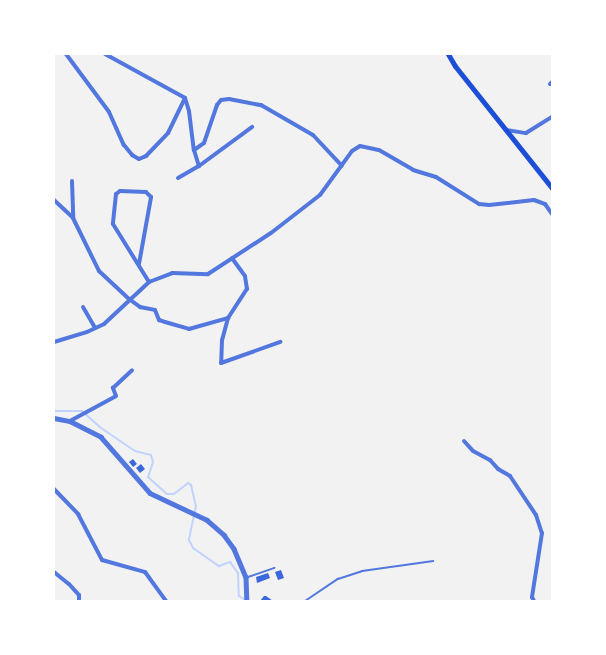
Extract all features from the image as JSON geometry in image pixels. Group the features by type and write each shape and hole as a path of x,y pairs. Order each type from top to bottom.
{"main road":[{"path":"448,54 552,188"}],"street":[{"path":"66,54 109,112 124,146 132,155 140,159 146,156 168,133 185,98"},
{"path":"105,54 185,98 189,111 194,150 199,166"},
{"path":"194,150 204,142 211,117 217,105 221,100 229,98 261,105 313,135 342,166"},
{"path":"506,130 526,133 552,116"},
{"path":"178,178 199,166 252,127"},
{"path":"54,342 104,324 149,282 172,273 208,274 271,233 320,195 352,151 360,146 379,150 413,170 436,177 479,204 489,205 534,200 545,204 552,214"},
{"path":"72,181 73,218"},
{"path":"138,264 151,197 146,192 120,191 116,194 114,224 138,264 149,282"},
{"path":"54,200 73,218 99,270 140,307 155,310 159,320 189,329 228,318"},
{"path":"232,258 245,276 247,289 228,318 222,340 221,363 280,342"},
{"path":"83,308 95,328"},
{"path":"70,421 116,396 113,388 132,370"},
{"path":"54,418 70,421 101,437 150,492 207,520 224,535 234,549 246,577 247,601"},
{"path":"464,441 473,451 490,460 498,469 510,476 536,516 542,533 532,597 534,601"},
{"path":"54,489 78,514 102,560 146,572 166,601"},
{"path":"54,572 70,584 79,596 79,601"}],"lane":[{"path":"305,601 338,579 362,571 433,561"},
{"path":"246,577 274,568"}],"building":[{"path":"133,459 137,464 133,467 129,462"},
{"path":"141,464 145,469 140,473 136,468"},
{"path":"281,570 284,578 278,580 275,572"},
{"path":"268,573 270,578 257,583 256,577"},
{"path":"266,596 273,601 260,601"}],"waterway":[{"path":"54,411 82,411 101,428 135,451 151,455 153,462 148,477 167,494 174,494 188,483 191,485 196,506 189,540 193,548 219,566 230,562 238,573 239,596 247,601"}]}
